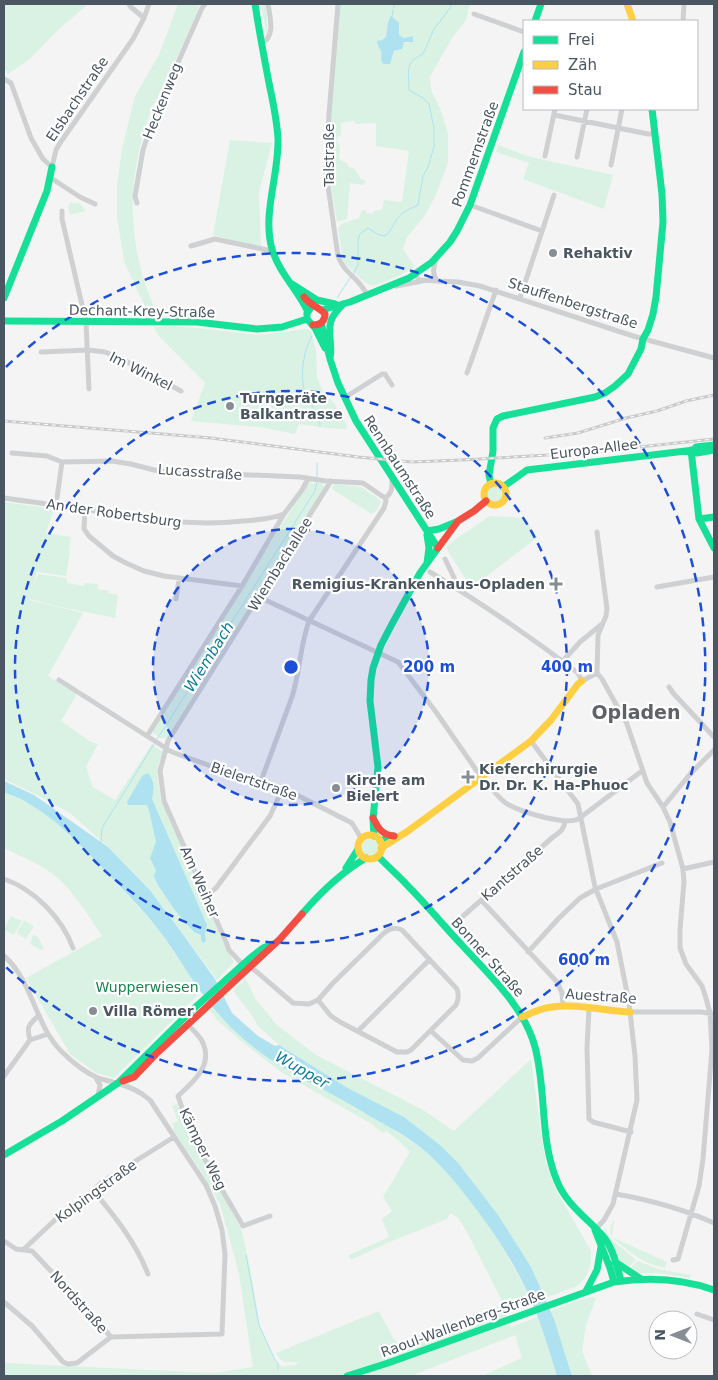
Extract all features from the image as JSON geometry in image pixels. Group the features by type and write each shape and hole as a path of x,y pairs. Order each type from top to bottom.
{"main road":[{"name":"Rennbaumstraße","path":"255,4 278,137 277,165 269,221 272,251 280,269 311,316 330,359 344,398 365,437 438,548"},
{"path":"535,20 542,4"},
{"path":"627,4 633,20"},
{"name":"Pommernstraße","path":"437,257 455,235 470,205 523,55"},
{"path":"491,484 489,475 492,456 492,430 497,419 518,412 595,397 605,393 628,374 641,349 656,297 663,222 662,194 652,110"},
{"name":"Elsbachstraße","path":"4,298 47,190 52,167"},
{"name":"Stauffenbergstraße","path":"323,316 343,304 390,286 414,274 437,257"},
{"path":"291,283 317,301 328,304 343,304"},
{"path":"330,359 332,352 330,324 343,304"},
{"path":"311,316 319,308 323,316"},
{"name":"Dechant-Krey-Straße","path":"4,321 196,322 258,329 282,327 311,316 316,325 323,316"},
{"name":"Rennbaumstraße","path":"323,316 330,359"},
{"name":"Europa-Allee","path":"503,488 527,470 693,450 714,445"},
{"path":"693,450 699,519 714,548"},
{"name":"Europa-Allee","path":"693,450 697,452 714,450"},
{"path":"496,483 503,488 505,497 501,502 492,504 484,498 484,491 491,484 496,483"},
{"path":"428,568 429,544 426,531 439,529 458,520 474,511 486,501"},
{"path":"699,519 714,517"},
{"path":"4,1155 62,1121 118,1083 134,1077 204,1004 250,967 287,933 313,901 336,880 358,862 366,858 378,856 378,841 372,825 378,785 378,762 371,716 371,676 378,652 391,624 420,574 428,568 438,548 458,520"},
{"path":"364,836 378,841 408,831 531,741 551,720 576,686 582,681"},
{"path":"336,880 358,850 358,845 364,836 370,810 376,795"},
{"path":"372,817 381,833 386,836 394,836"},
{"path":"378,841 408,831"},
{"path":"358,850 366,858"},
{"name":"Bonner Straße","path":"378,856 516,1006 535,1047 540,1074 545,1143 551,1165 559,1184 569,1200 602,1236 615,1262 618,1281"},
{"path":"227,984 242,964 256,953 273,944"},
{"name":"Auestraße","path":"522,1017 548,1006 563,1005 630,1012"},
{"name":"Bonner Straße","path":"595,1230 618,1281"},
{"path":"586,1292 598,1270 601,1260 601,1245"},
{"path":"615,1262 642,1279"},
{"path":"586,1292 618,1281 642,1279 682,1280 714,1290"},
{"name":"Raoul-Wallenberg-Straße","path":"347,1376 586,1292"}],"street":[{"path":"128,4 144,18"},
{"name":"Elsbachstraße","path":"52,167 60,142 133,39 149,4"},
{"name":"Heckenweg","path":"137,203 135,196 143,150 154,117 205,4"},
{"path":"261,43 270,37 271,32 268,4"},
{"name":"Talstraße","path":"338,4 326,172 338,256 342,266 361,284 367,295"},
{"path":"683,20 684,4"},
{"path":"474,14 523,32"},
{"path":"4,79 11,83 31,138 43,159 52,167"},
{"path":"577,157 587,110"},
{"path":"610,165 622,110"},
{"path":"554,111 559,116 655,134"},
{"path":"545,156 554,111"},
{"path":"51,178 75,194 95,204"},
{"path":"520,298 554,195"},
{"path":"470,205 542,231"},
{"path":"62,211 62,220 86,322 89,389"},
{"path":"192,246 214,239 272,251"},
{"path":"437,257 434,276 438,281"},
{"name":"Stauffenbergstraße","path":"414,274 419,280 471,284 496,290 610,329 714,358"},
{"name":"Stauffenbergstraße","path":"390,286 424,280"},
{"name":"Stauffenbergstraße","path":"467,373 496,290"},
{"name":"Im Winkel","path":"41,352 87,350 105,352 120,358 181,391"},
{"path":"344,398 382,374 385,374 392,385"},
{"name":"Lucasstraße","path":"12,453 48,456 62,462 112,460 158,471 300,477 363,483 385,498"},
{"path":"56,505 62,462"},
{"path":"261,781 296,685 309,621 384,508 385,498 392,491 392,477"},
{"name":"Wiembachallee","path":"147,736 242,586 284,514 309,479"},
{"name":"Wiembachallee","path":"163,797 160,771 168,741 259,597 328,481"},
{"name":"An der Robertsburg","path":"4,498 129,518 190,523 233,522 275,517 284,514"},
{"path":"85,510 84,529 89,536 113,556 126,563 144,571 179,579 242,586"},
{"path":"596,532 607,609 598,640 597,673 627,724 648,785 663,807 670,822 683,869 680,948 686,964 702,986 712,1014 712,1049 706,1142 701,1175 692,1214 678,1259 673,1260"},
{"path":"445,559 460,590"},
{"path":"428,568 530,636 578,673 582,681 597,673"},
{"path":"445,581 447,576 452,576"},
{"path":"657,587 714,577"},
{"path":"176,599 179,579"},
{"path":"259,597 398,662 436,712 481,777 509,805 542,816 575,821 642,771"},
{"path":"562,662 580,642 602,623"},
{"path":"588,636 598,640"},
{"path":"59,680 166,748"},
{"path":"670,687 673,693 714,737"},
{"path":"531,741 578,804 596,890 617,942 630,1012 638,1094 616,1194 611,1209 595,1230"},
{"name":"Bielertstraße","path":"166,748 172,752 252,781 261,781 282,790 287,790 352,823 364,836"},
{"path":"663,807 690,773 714,750"},
{"path":"206,896 216,888 270,816 282,790"},
{"name":"Am Weiher","path":"163,797 229,950 242,964"},
{"name":"Kantstraße","path":"455,920 462,917 562,831 565,821"},
{"path":"683,869 714,862"},
{"path":"528,952 580,898 662,863"},
{"path":"4,879 32,895 53,914 62,926 72,948"},
{"path":"481,900 557,982 562,993 563,1005"},
{"path":"250,967 293,1003 309,1004 318,1000 333,982 388,929 393,928 402,930 459,994 459,1000 456,1005 431,1031 411,1050 401,1053 340,1022 331,1016 318,1000"},
{"path":"4,956 20,974 48,1034 60,1050 78,1066 96,1077 118,1083 143,1094 150,1100 174,1137"},
{"path":"358,1031 429,960"},
{"path":"589,1008 587,1055 590,1121 630,1132"},
{"name":"Auestraße","path":"630,1012 701,1012 712,1014"},
{"path":"30,1040 29,1025 39,1015"},
{"path":"431,1031 463,1060 472,1061 478,1058 522,1017"},
{"name":"Kämper Weg","path":"186,1022 203,1044 205,1059 198,1076 178,1096 188,1124 243,1226 270,1216"},
{"path":"4,1076 30,1040 48,1034"},
{"path":"96,1077 100,1085 98,1096"},
{"name":"Kolpingstraße","path":"23,1250 56,1219 114,1174 174,1137"},
{"name":"Nordstraße","path":"4,1242 16,1249 32,1251 86,1308 111,1338 222,1334 225,1254 222,1230 208,1189 174,1137"},
{"path":"93,1190 124,1228 137,1249 148,1274"},
{"path":"616,1194 648,1200 714,1223"},
{"path":"4,1302 32,1326 64,1362 68,1364 76,1363 111,1338"},
{"path":"698,1314 714,1320"}],"green space":[{"path":"4,4 88,4 58,30 30,59 8,74 4,66"},
{"path":"178,4 199,4 193,22 152,107 141,142 133,193 133,219 141,270 149,295 160,319 150,318 124,261 117,217 117,186 122,149 135,96 159,55"},
{"path":"261,4 266,4 267,37"},
{"path":"340,4 470,4 466,20 452,38 430,77 431,90 440,108 448,133 448,163 435,197 423,218 407,237 403,249 415,267 379,284 368,284 343,261 338,228 341,224 359,218 362,210 373,214 373,211 382,210 384,200 402,202 409,151 376,146 376,123 356,124 354,121 341,123 341,135 337,137 337,142 340,146 339,159 348,164 348,167 354,168 361,179 366,181 364,185 350,183 347,219 337,222 329,173 331,113","holes":["389,18 399,26 399,35 408,38 409,43 404,42 399,50 395,51 389,64 383,64 382,40 386,37"]},
{"path":"230,140 272,143 259,192 261,247 213,235"},
{"path":"498,145 531,157 613,175 604,209 523,179 529,163 496,152"},
{"path":"70,203 79,203 86,211 70,215 68,207"},
{"path":"168,326 259,335 307,329 311,331 316,351 317,377 323,392 334,403 347,429 299,424 295,434 260,427 191,421 205,383 158,335 154,327"},
{"path":"308,483 323,483 323,492 167,738 160,738 153,733 153,730"},
{"path":"334,484 361,487 380,500 381,503 374,513 371,514 332,489"},
{"path":"495,486 501,488 503,494 501,500 495,502 489,500 487,494 489,488"},
{"path":"4,502 54,509 46,533 71,537 66,576 37,572 33,588 38,574 67,578 67,583 84,586 85,583 98,584 97,589 118,595 115,618 29,600 83,613 48,676 77,694 61,721 91,742 98,744 86,767 93,787 115,800 152,744 163,752 157,774 161,800 225,947 234,962 217,980 148,887 108,847 70,813 4,779"},
{"path":"490,516 524,518 538,537 471,588 446,548 454,540"},
{"name":"Wupperwiesen","path":"4,792 31,804 56,822 83,846 158,929 201,992 114,1078 96,1073 70,1054 26,978 102,936 77,899 59,879 39,865 4,848"},
{"path":"367,839 373,839 378,844 376,853 367,855 362,850 362,844"},
{"path":"11,916 22,921 14,935 4,930"},
{"path":"24,920 34,926 26,939 17,933"},
{"path":"33,934 38,937 44,948 41,950 30,944"},
{"path":"246,979 256,1000 277,1025 316,1055 423,1110 454,1131 531,1059 546,1162 555,1188 591,1251 591,1264 586,1277 577,1286 545,1298 538,1282 468,1175 440,1145 404,1117 346,1087 279,1045 259,1027 233,991"},
{"path":"213,1008 224,1021 248,1042 287,1068 404,1136 431,1156 451,1176 478,1209 502,1246 532,1303 506,1314 511,1327 538,1317 557,1376 482,1376 522,1358 515,1335 411,1376 4,1376 4,1363 214,1373 253,1367 239,1274 220,1204 201,1171 173,1130 172,1123 178,1121 172,1106 177,1104 185,1125 241,1229 250,1267 260,1327 276,1361 281,1366 295,1365 300,1362 283,1361 276,1353 379,1311 393,1338 398,1343 478,1312 502,1305 503,1303 467,1232 458,1218 450,1213 447,1219 351,1260 349,1255 389,1237 382,1219 392,1211 383,1197 410,1152 386,1131 384,1133 375,1128 375,1126 281,1072 216,1019 210,1011"},
{"path":"614,1219 612,1237 610,1230"},
{"path":"606,1226 610,1238 636,1260 627,1268 612,1249 607,1237"},
{"path":"612,1237 667,1262 665,1268 643,1260"},
{"path":"638,1261 658,1269 691,1275 690,1278 658,1273 638,1273 629,1269"},
{"path":"596,1298 586,1325 582,1351 592,1376 572,1376 551,1311 578,1300"}],"water":[{"path":"391,16 399,23 399,35 404,38 413,36 413,42 404,42 402,49 394,51 390,64 383,64 377,41 386,37"},
{"path":"148,773 153,785 152,799 207,925 206,941 203,943 201,935 194,932 174,909 154,876 156,870 150,858 156,842 147,805 128,805 127,802 142,776"},
{"name":"Wupper","path":"4,781 34,795 108,847 149,889 179,929 215,979 232,1013 258,1036 275,1046 279,1045 346,1087 404,1117 440,1145 459,1164 498,1215 531,1267 554,1319 572,1376 557,1376 539,1319 519,1275 488,1225 443,1169 420,1147 406,1137 280,1066 242,1038 213,1008 158,929 136,903 84,848 54,821 25,801 4,792"}],"waterway":[{"name":"Wiembach","path":"353,275 358,265 358,240 360,234 368,228 379,235 385,236 402,214 418,205 423,176 434,147 434,128 429,104 409,90 408,72 410,64 423,54 434,29 451,7 450,4"},
{"path":"392,17 393,10"},
{"name":"Wiembach","path":"337,298 350,278"},
{"name":"Wiembach","path":"312,336 306,351 302,377 303,386 309,401 318,415 320,426"},
{"name":"Wiembach","path":"317,463 317,477"},
{"name":"Wiembach","path":"156,741 315,491 317,481"},
{"name":"Wiembach","path":"101,843 102,828 154,744"},
{"path":"246,1255 259,1325 278,1363 278,1370"}],"railway":[{"path":"545,438 578,433 686,401 714,395"},
{"path":"4,421 211,438 412,462 583,453 714,439"}],"traffic: fast":[{"path":"255,4 275,111 278,139 278,153 270,208 269,235 279,266 308,312"},
{"path":"535,20 541,4"},
{"path":"322,310 350,302 409,278 432,262 450,242 470,205 523,55"},
{"path":"491,484 489,475 493,451 493,428 497,419 503,416 595,397 605,393 628,374 641,349 653,314 656,297 663,222 662,194 652,110"},
{"path":"4,298 47,191 52,167"},
{"path":"292,284 317,300 335,304"},
{"path":"330,358 331,321 343,304"},
{"path":"310,309 307,313 307,319 315,328 325,348"},
{"path":"4,321 197,322 257,329 282,327 307,319"},
{"path":"321,323 338,383 356,421 438,548 420,573 392,624 381,645 373,668 370,701 378,767 373,819 374,836"},
{"path":"503,487 527,470 694,450 696,447 714,445"},
{"path":"691,450 699,519 714,548"},
{"path":"694,450 697,453 714,450"},
{"path":"699,519 714,517"},
{"path":"427,531 439,529 456,522"},
{"path":"427,535 429,548 427,563"},
{"path":"380,841 393,836"},
{"path":"346,868 358,849"},
{"path":"378,856 494,979 523,1018 530,1032 539,1064 545,1131 551,1164 557,1181 571,1204 603,1236 614,1257 621,1281"},
{"path":"302,914 332,883 366,858"},
{"path":"4,1155 62,1121 118,1083 190,1012 249,959 263,948 273,944"},
{"path":"595,1230 614,1282"},
{"path":"586,1291 597,1270 601,1247"},
{"path":"615,1262 641,1279"},
{"path":"347,1376 614,1282 639,1279 677,1281 714,1290"}],"traffic: slow":[{"path":"627,4 633,20"},
{"path":"495,483 505,490 506,494 499,504 495,505 485,498 484,494 491,484 495,483"},
{"path":"381,848 408,831 531,741 551,720 582,681"},
{"path":"370,835 378,839 382,847 378,855 370,859 362,855 358,847 362,839 370,835"},
{"path":"522,1017 544,1008 561,1006 630,1012"}],"traffic: jam":[{"path":"304,297 325,314 322,322 313,325"},
{"path":"438,548 458,521 486,501"},
{"path":"373,818 381,830 386,834 394,836"},
{"path":"123,1081 134,1077 156,1054 280,939 302,914"}],"place":[{"name":"Rehaktiv","path":"553,253"},
{"name":"Turngeräte Balkantrasse","path":"230,406"},
{"name":"Remigius-Krankenhaus-Opladen","path":"556,584"},
{"name":"Kieferchirurgie Dr. Dr. K. Ha-Phuoc","path":"468,777"},
{"name":"Kirche am Bielert","path":"336,788"},
{"name":"Villa Römer","path":"93,1011"}],"district":[{"name":"Opladen","path":"636,712"}]}
